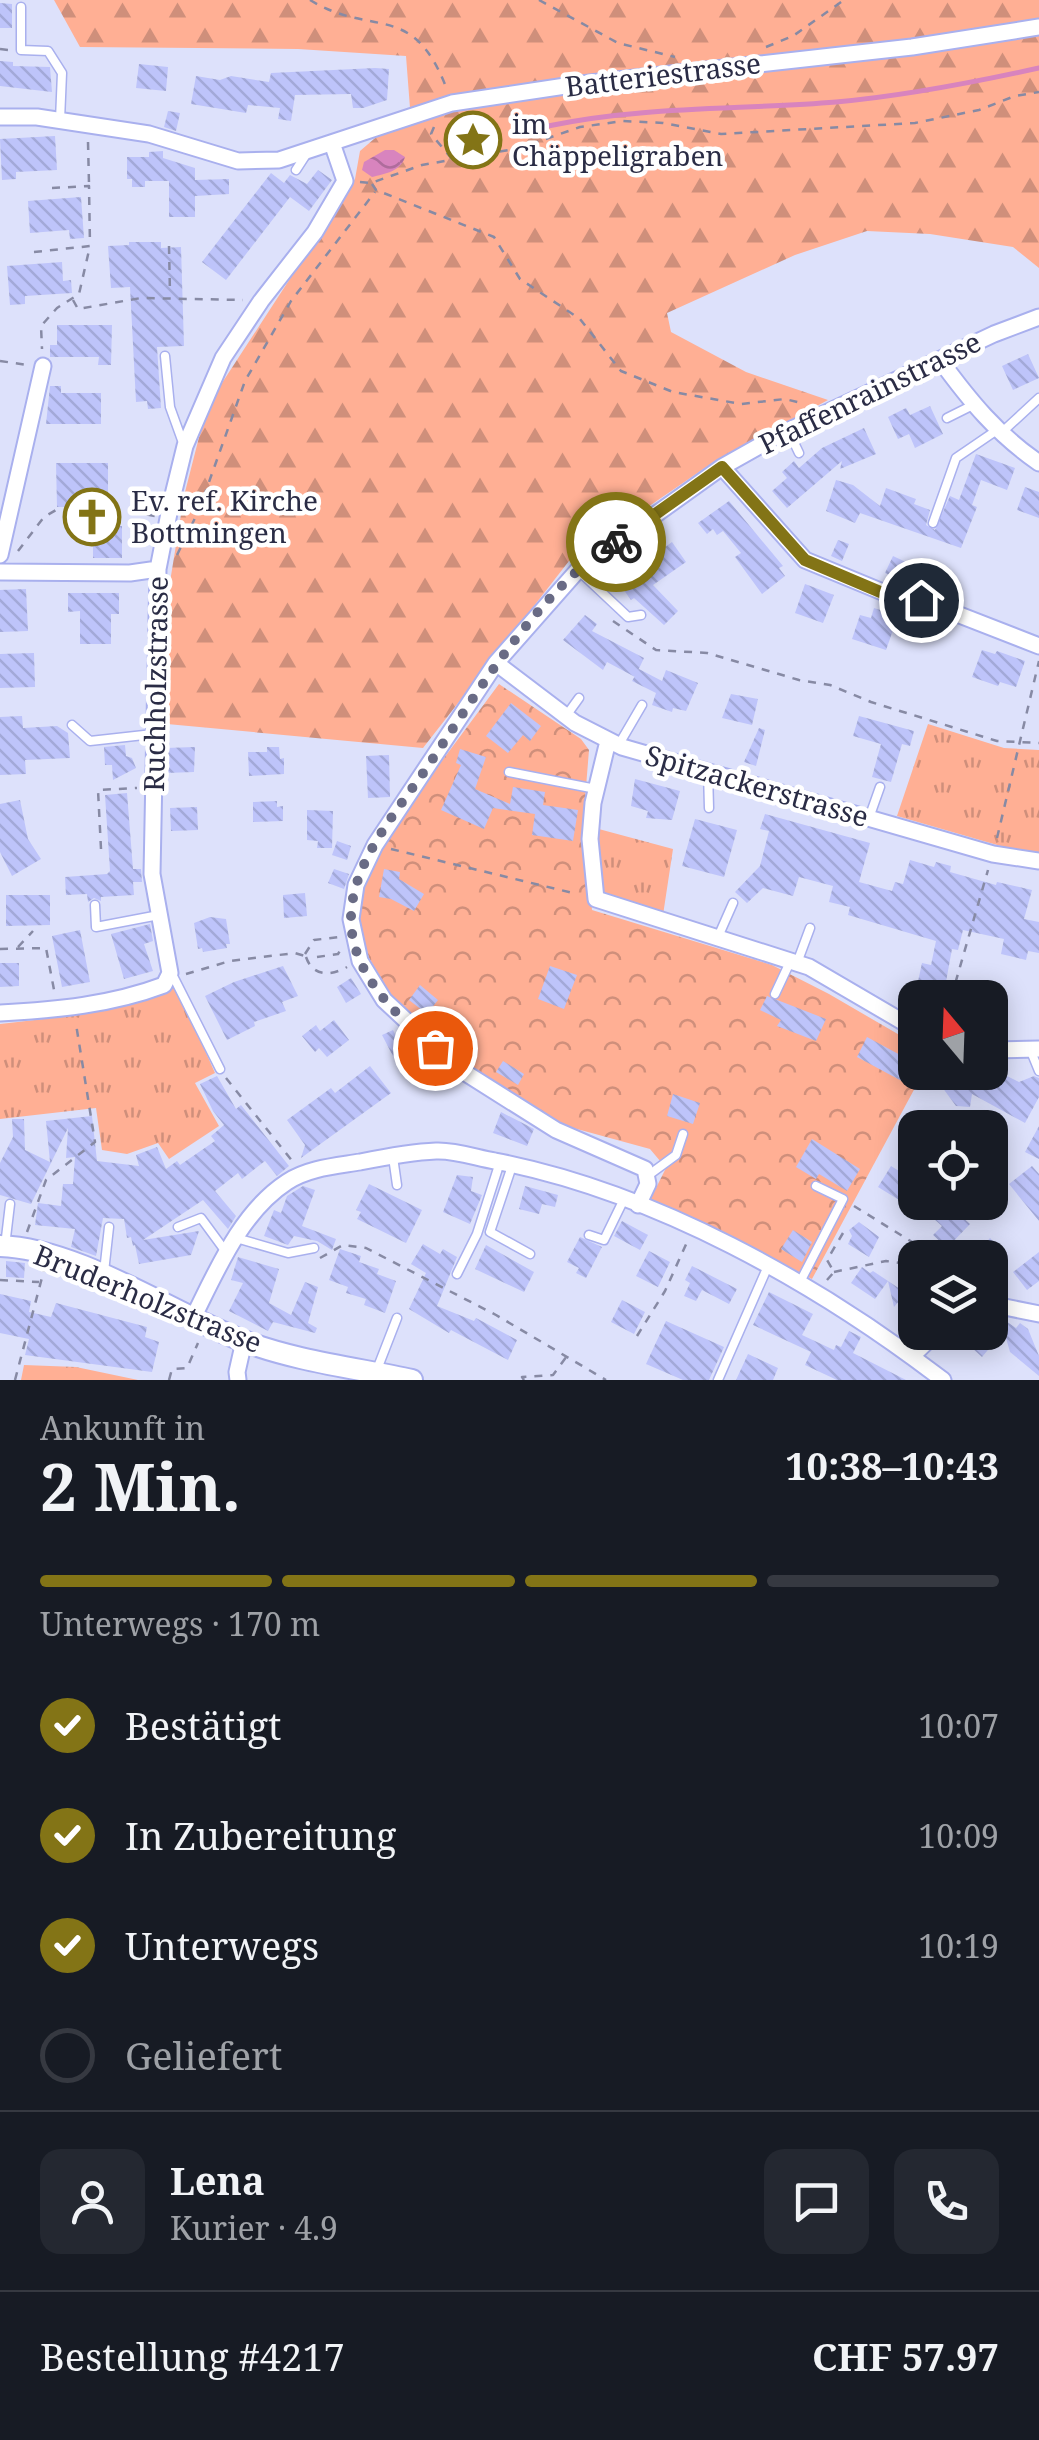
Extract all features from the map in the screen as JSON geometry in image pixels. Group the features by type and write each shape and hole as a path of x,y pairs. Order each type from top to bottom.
{"main road":[{"name":"Bruderholzstrasse","path":"2,1246 49,1254 244,1341 412,1380"}],"street":[{"name":"Batteriestrasse","path":"0,117 60,120 149,134 238,161 279,160 452,103 678,72 912,47 1039,27"},
{"path":"332,143 346,181"},
{"name":"Ruchholzstrasse","path":"170,970 152,874 153,734 158,569 184,446 223,358 260,301 315,232 346,181"},
{"name":"Pfaffenrainstrasse","path":"646,1177 645,1169 635,1162 556,1130 456,1067 384,1000 360,961 351,919 356,885 375,845 496,663 578,570 722,467 788,430 1039,317"},
{"path":"940,360 998,432 1039,463"},
{"path":"5,555 6,502 43,366"},
{"path":"722,467 805,560 885,594 921,600 1039,646"},
{"path":"0,572 130,573 158,569"},
{"name":"Spitzackerstrasse","path":"496,663 566,716 613,743 992,854 1039,861"},
{"path":"613,743 596,789 590,839 596,899 809,967 898,1019"},
{"path":"0,1013 66,1009 139,994 164,985 170,970"},
{"path":"1008,1050 1034,1049"},
{"path":"200,1321 226,1252 268,1198 289,1180 320,1168 439,1150 594,1187 693,1230 816,1293 943,1380"},
{"path":"631,1202 648,1184 646,1177"},
{"path":"1008,1308 1039,1314"},
{"path":"238,1380 244,1341"},
{"path":"912,1356 918,1350"}],"lane":[{"path":"21,7 21,50 48,52 62,74 60,120"},
{"path":"296,170 309,151"},
{"path":"165,356 170,406 184,446"},
{"path":"933,523 956,458 998,432 1039,398"},
{"path":"947,418 973,405"},
{"path":"788,430 799,453"},
{"path":"578,570 628,617 641,615"},
{"path":"566,716 579,698"},
{"path":"613,743 642,705"},
{"path":"72,725 90,741 153,734"},
{"path":"509,772 596,789"},
{"path":"708,772 709,808"},
{"path":"869,818 880,788"},
{"path":"718,937 732,903"},
{"path":"95,906 96,927 159,914"},
{"path":"775,994 810,928"},
{"path":"170,970 220,1068"},
{"path":"1034,1049 1039,1071"},
{"path":"646,1177 676,1155 683,1134"},
{"path":"393,1157 397,1185"},
{"path":"507,1164 490,1232 530,1254"},
{"path":"457,1274 507,1164"},
{"path":"799,1284 843,1199 816,1186"},
{"path":"590,1236 604,1240 631,1202"},
{"path":"2,1246 10,1204"},
{"path":"178,1227 202,1218 226,1252"},
{"path":"104,1278 109,1227"},
{"path":"235,1238 288,1252 314,1248"},
{"path":"718,1380 768,1266"},
{"path":"376,1372 396,1318"}],"path":[{"path":"310,0 333,12 383,20 408,29 426,46 452,103"},
{"path":"539,0 618,43 677,58 678,72"},
{"path":"793,36 844,0"},
{"path":"346,181 372,183 422,165 520,148 580,127 623,121 662,123 721,134 915,123 1039,92"},
{"path":"436,121 431,134 452,160"},
{"path":"0,361 43,366 41,326 79,294 90,246 88,125"},
{"path":"372,183 376,190 494,237 520,279 580,319 621,372 673,392 741,404 785,399 805,404 814,418"},
{"path":"52,188 89,186"},
{"path":"158,569 172,565 199,510 245,381 269,338 292,301 376,190"},
{"path":"34,252 90,246"},
{"path":"169,246 170,298"},
{"path":"72,299 78,309 141,298 260,301"},
{"path":"5,555 21,549 44,517 56,510"},
{"path":"131,512 169,518"},
{"path":"604,612 656,650 707,653 830,685 870,702 997,741 1039,743"},
{"path":"956,980 992,854 1039,659"},
{"path":"101,849 98,790 154,787"},
{"path":"375,845 596,899"},
{"path":"17,948 33,931"},
{"path":"354,936 314,940 305,956 308,966 320,973 336,973 360,961"},
{"path":"0,949 46,948 66,1009 94,1142 46,1180 25,1237"},
{"path":"170,970 188,974 230,962 295,953 305,956"},
{"path":"316,957 338,954"},
{"path":"220,1068 303,1175"},
{"path":"843,1199 909,1240"},
{"path":"637,1336 693,1230"},
{"path":"834,1272 827,1260 843,1233"},
{"path":"304,1261 323,1257 343,1245 366,1248 568,1354 606,1380"},
{"path":"14,1380 49,1254"},
{"path":"816,1293 834,1272 898,1262"},
{"path":"0,1280 41,1282"},
{"path":"169,1380 172,1369 187,1368 200,1321"},
{"path":"524,1380 526,1374 553,1375 568,1354"}],"green space":[{"path":"54,0 1039,0 1039,268 1013,247 930,234 867,231 795,255 667,313 671,332 746,372 828,400 715,461 569,561 423,748 167,724 169,588 184,496 207,406 355,179 360,151 410,108 406,56 298,49 80,47"},
{"path":"499,684 581,739 589,750 584,812 592,910 772,965 898,1034 898,1090 914,1090 903,1110 898,1110 898,1119 812,1279 731,1237 649,1202 666,1168 650,1149 555,1123 470,1066 391,995 369,958 358,920 365,886 380,852"},
{"path":"928,724 1004,748 1039,750 1039,857 897,816"},
{"path":"595,828 673,849 663,915 600,895"},
{"path":"176,985 215,1073 195,1083 219,1126 169,1159 158,1143 127,1154 102,1150 96,1108 0,1119 0,1024 111,1008"},
{"path":"24,1365 76,1367 138,1380 21,1380"}],"water":[{"path":"385,150 405,157 400,166 372,177 362,170 364,162"}],"building":[{"path":"0,3 12,4 12,28 0,28"},
{"path":"0,61 13,62 13,66 50,67 52,92 0,86"},
{"path":"139,64 168,67 166,91 136,88"},
{"path":"389,69 387,100 363,108 353,108 351,94 295,95 291,121 278,119 280,108 248,105 246,113 191,104 196,76 269,82 271,73"},
{"path":"168,111 180,113 176,131 164,127"},
{"path":"55,136 57,170 16,172 16,179 2,180 0,139"},
{"path":"163,151 163,158 195,168 195,180 229,179 229,194 195,196 195,217 169,217 169,181 145,181 145,187 132,187 132,179 127,179 127,157 149,157 149,152"},
{"path":"318,170 332,180 309,211 290,197 226,280 202,262 271,173 284,183 290,175 307,184"},
{"path":"81,197 84,238 70,239 69,230 30,233 28,201"},
{"path":"161,242 161,248 181,247 184,346 157,347 161,408 148,409 147,401 136,402 130,287 111,288 108,246"},
{"path":"62,262 63,281 71,280 72,293 25,296 25,304 10,305 7,266"},
{"path":"57,325 112,325 111,365 98,365 99,357 50,357 50,345 57,345"},
{"path":"1028,354 1039,378 1013,390 1002,366"},
{"path":"50,386 61,386 61,393 101,393 101,424 46,424"},
{"path":"930,406 943,434 915,448 909,434 898,439 888,417 906,408 910,415"},
{"path":"864,428 876,454 840,469 842,461 787,508 772,491 787,478 782,472 794,461 799,468 822,448"},
{"path":"976,454 1015,468 1007,490 981,480 972,505 977,507 961,548 860,513 855,523 826,511 836,480 853,485 880,506 886,488 916,499 914,504 930,510 926,525 935,530 950,496 959,500"},
{"name":"Ev. ref. Kirche Bottmingen","path":"56,463 108,463 108,508 113,508 113,526 122,526 122,558 93,558 93,528 71,528 71,507 57,507"},
{"path":"1025,487 1039,492 1039,518 1017,510"},
{"path":"729,501 783,566 779,568 785,576 762,594 735,557 741,553 723,531 717,535 713,529 707,534 698,523"},
{"path":"838,540 849,544 842,561 831,556"},
{"path":"672,542 686,562 653,585 678,611 664,625 634,598 631,600 618,582"},
{"path":"893,556 910,564 902,581 885,573"},
{"path":"805,584 834,595 823,623 795,613"},
{"path":"26,589 28,631 0,632 0,590"},
{"path":"68,593 119,593 119,614 111,614 111,644 80,644 80,611 68,612"},
{"path":"874,608 898,616 886,650 852,639 860,615 871,618"},
{"path":"585,615 597,624 592,631 644,658 635,677 607,662 603,670 563,640"},
{"path":"982,650 1025,661 1016,687 1000,682 998,686 972,677"},
{"path":"34,653 35,687 0,688 0,654"},
{"path":"639,669 662,681 666,670 698,683 686,711 673,708 672,712 652,705 656,693 632,681"},
{"path":"731,694 758,699 752,725 722,718"},
{"path":"511,703 541,726 530,741 523,735 508,753 486,736"},
{"path":"22,716 23,728 57,726 68,733 70,758 25,760 26,774 0,775 0,717"},
{"path":"859,716 914,731 910,746 902,744 891,782 872,777 881,744 853,736"},
{"path":"759,728 765,730 756,766 744,762"},
{"path":"125,745 126,756 132,758 136,768 113,780 112,765 105,765 104,747"},
{"path":"195,747 194,772 166,773 166,748"},
{"path":"267,747 279,747 284,774 249,776 248,752 267,752"},
{"path":"460,749 486,757 475,789 510,804 513,787 545,792 543,805 578,810 573,841 532,835 535,814 493,808 484,829 441,810 461,765 456,763"},
{"path":"389,755 390,797 368,798 366,756"},
{"path":"635,779 680,791 672,820 646,818 648,811 631,806"},
{"path":"127,793 133,869 141,869 142,882 133,882 134,895 101,897 101,901 94,898 88,902 87,894 66,895 65,877 110,871 105,795"},
{"path":"20,800 28,839 41,859 12,876 0,852 0,804"},
{"path":"277,801 277,807 283,806 283,821 253,822 253,802"},
{"path":"197,807 198,830 171,831 170,808"},
{"path":"307,810 333,811 332,848 317,848 318,841 307,840"},
{"path":"765,814 870,843 859,882 892,891 895,882 903,884 910,860 934,867 936,862 951,866 950,872 1032,890 1024,919 1039,922 1039,953 1028,951 1026,960 1001,954 1004,939 963,930 958,950 952,949 946,980 918,980 922,963 931,965 936,941 848,915 850,907 829,902 833,886 799,877 793,896 763,888 747,903 735,892 760,866 769,831 760,829"},
{"path":"695,819 737,830 724,877 682,866"},
{"path":"337,841 351,846 347,860 332,855"},
{"path":"334,869 349,874 344,889 328,883"},
{"path":"384,869 400,872 399,879 424,894 414,911 379,897"},
{"path":"305,893 307,916 284,918 283,895"},
{"path":"6,895 50,895 50,925 6,926"},
{"path":"210,917 226,919 230,944 203,952 198,949 194,923"},
{"path":"150,924 153,941 144,944 153,971 124,979 111,934"},
{"path":"80,930 90,982 62,987 52,936"},
{"path":"0,963 19,963 19,986 0,987"},
{"path":"283,966 298,996 282,1002 286,1011 254,1022 255,1026 227,1040 205,996"},
{"path":"550,966 577,975 564,1009 538,999"},
{"path":"351,978 361,994 346,1003 337,987"},
{"path":"420,985 438,1000 427,1014 409,1000"},
{"path":"767,996 826,1019 816,1041 777,1026 781,1020 760,1010"},
{"path":"334,1020 349,1040 327,1057 319,1048 315,1052 302,1036 316,1025 320,1031"},
{"path":"393,1030 396,1036 402,1034 411,1052 395,1060 382,1035"},
{"path":"867,1037 898,1054 898,1079 857,1057"},
{"path":"503,1061 524,1074 518,1085 496,1072"},
{"path":"370,1066 391,1093 301,1158 305,1145 287,1120 331,1088 335,1093"},
{"path":"217,1076 236,1109 241,1105 289,1166 277,1176 265,1161 242,1179 238,1173 215,1191 236,1216 228,1229 203,1200 143,1240 199,1231 191,1255 139,1264 135,1245 131,1237 127,1238 124,1219 103,1218 96,1256 71,1247 75,1229 35,1225 38,1203 61,1206 63,1184 73,1184 75,1157 66,1158 68,1128 31,1204 0,1195 0,1163 13,1137 12,1119 24,1119 25,1150 50,1162 46,1121 92,1116 97,1161 139,1166 136,1155 157,1147 166,1169 177,1161 180,1165 215,1141 211,1136 224,1125 200,1084"},
{"path":"1008,1076 1019,1082 1039,1078 1039,1097 1025,1123 1008,1110 972,1094 970,1107 956,1106 944,1090 1008,1090"},
{"path":"673,1094 700,1103 693,1124 667,1116"},
{"path":"501,1112 534,1129 527,1146 493,1133"},
{"path":"1039,1126 1039,1159 1025,1152"},
{"path":"812,1139 860,1169 847,1191 819,1174 816,1179 796,1167"},
{"path":"891,1166 898,1170 898,1199 878,1187"},
{"path":"1032,1166 1039,1174 1039,1221 1009,1184"},
{"path":"457,1175 473,1177 471,1191 482,1195 470,1224 443,1212"},
{"path":"369,1184 422,1210 406,1243 357,1219 361,1212 356,1210"},
{"path":"303,1186 315,1190 302,1226 336,1239 332,1250 317,1241 294,1236 288,1245 264,1236 274,1210 281,1213 287,1196"},
{"path":"525,1186 558,1195 555,1207 542,1204 539,1214 519,1209"},
{"path":"935,1220 966,1220 970,1224 955,1240 938,1240 933,1235 942,1226"},
{"path":"622,1221 648,1235 640,1250 614,1236"},
{"path":"859,1222 879,1237 869,1257 848,1244 852,1236 849,1230"},
{"path":"793,1230 812,1242 802,1262 781,1249"},
{"path":"580,1237 602,1247 586,1278 576,1273 579,1268 567,1262"},
{"path":"423,1244 440,1254 443,1249 457,1257 437,1306 474,1321 476,1318 517,1340 508,1360 451,1330 449,1333 409,1309 426,1273 411,1264"},
{"path":"486,1245 534,1272 524,1292 475,1269"},
{"path":"340,1249 361,1256 359,1262 396,1281 385,1313 364,1305 366,1299 346,1293 348,1287 329,1280"},
{"path":"649,1251 670,1262 658,1287 636,1276"},
{"path":"1039,1252 1039,1281 1027,1290 1013,1272"},
{"path":"238,1257 279,1269 269,1303 291,1315 305,1282 318,1287 308,1323 317,1328 315,1333 273,1322 268,1331 229,1311 243,1283 231,1280"},
{"path":"6,1261 25,1263 24,1278 6,1277"},
{"path":"692,1266 737,1289 729,1304 702,1290 696,1301 684,1296 690,1283 685,1280"},
{"path":"862,1267 888,1281 875,1299 851,1283"},
{"path":"888,1281 898,1288 894,1307"},
{"path":"769,1292 813,1314 802,1335 834,1350 836,1345 841,1347 849,1331 861,1337 853,1353 906,1380 837,1380 805,1365 811,1352 753,1325"},
{"path":"0,1294 31,1301 29,1312 51,1317 56,1303 147,1327 145,1337 159,1342 152,1372 25,1355 29,1339 0,1333"},
{"path":"622,1300 645,1312 634,1334 611,1322"},
{"path":"666,1321 724,1347 709,1380 683,1380 646,1364"},
{"path":"1008,1322 1016,1328 1020,1323 1028,1329 1039,1356 1039,1376 1010,1352"},
{"path":"748,1354 778,1368 773,1380 736,1380"}],"waterway":[{"path":"548,126 655,112 862,99 1039,68"}],"way so far":[{"path":"435,1048 384,1000 360,961 351,919 356,885 375,845 496,663 570,577 616,542"}],"place":[{"name":"im Chäppeligraben","path":"473,140"},
{"name":"Ev. ref. Kirche Bottmingen","path":"92,517"}],"route":[{"path":"616,542 722,467 805,560 885,594 921,600"}]}
